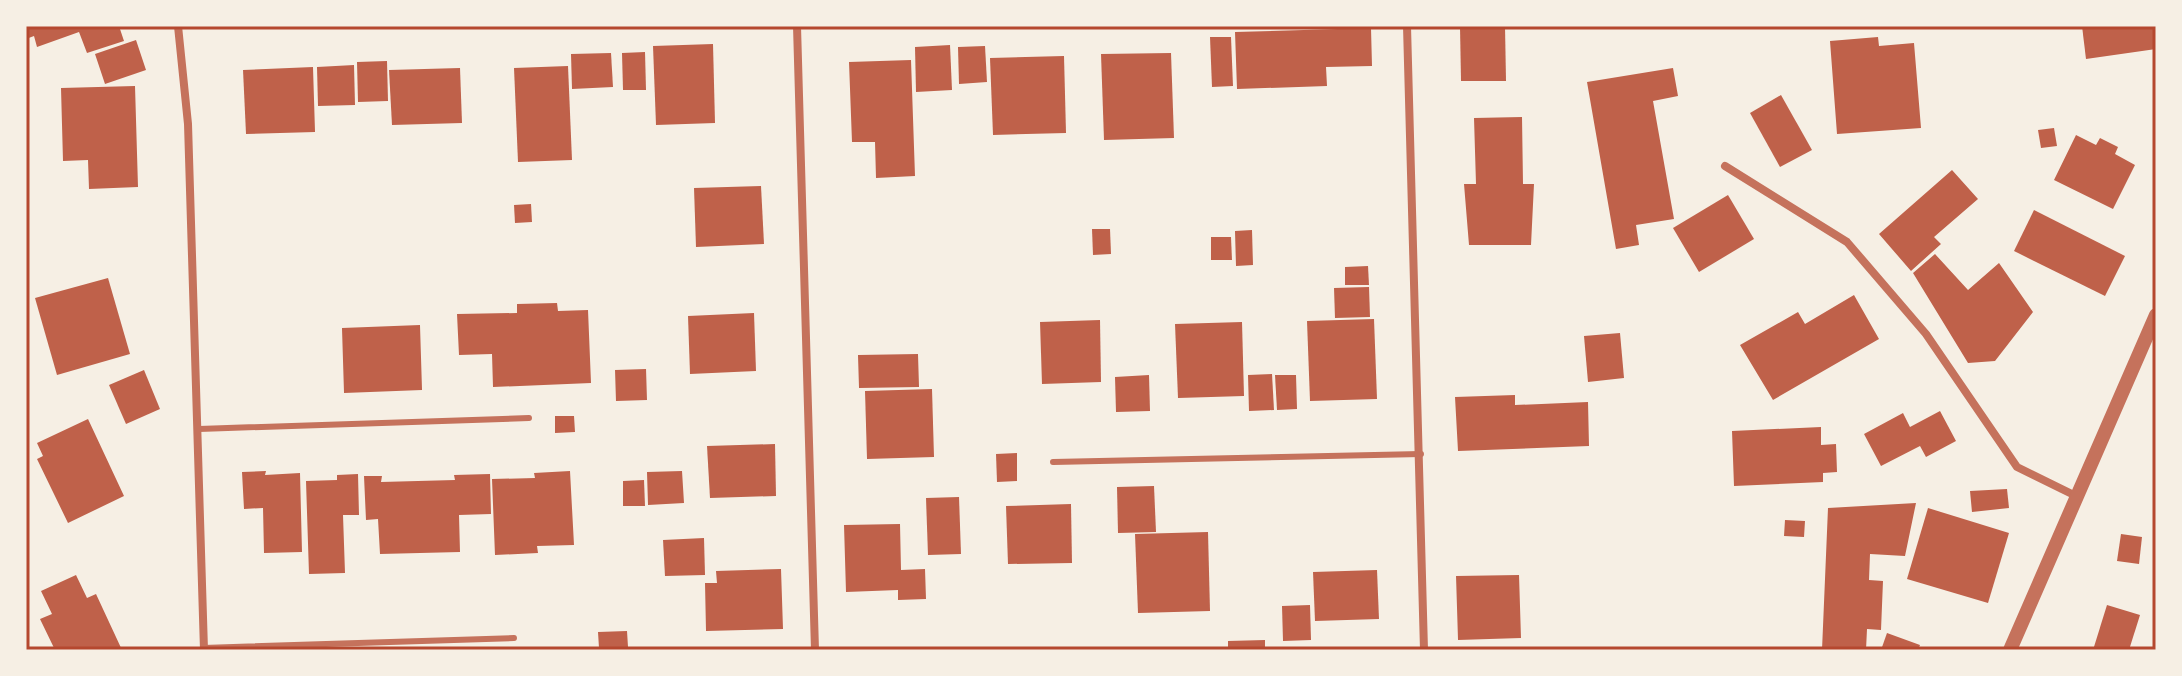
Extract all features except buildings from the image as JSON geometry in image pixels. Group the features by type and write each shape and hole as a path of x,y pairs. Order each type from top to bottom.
{"street":[{"path":"178,26 188,124 204,649"},
{"path":"797,26 815,650"},
{"path":"1407,26 1424,650"},
{"path":"1725,166 1847,242 1926,334 2017,467 2076,496"},
{"path":"2010,650 2156,315"}],"lane":[{"path":"199,429 529,418"},
{"path":"1053,462 1421,454"},
{"path":"204,649 514,638"}]}
